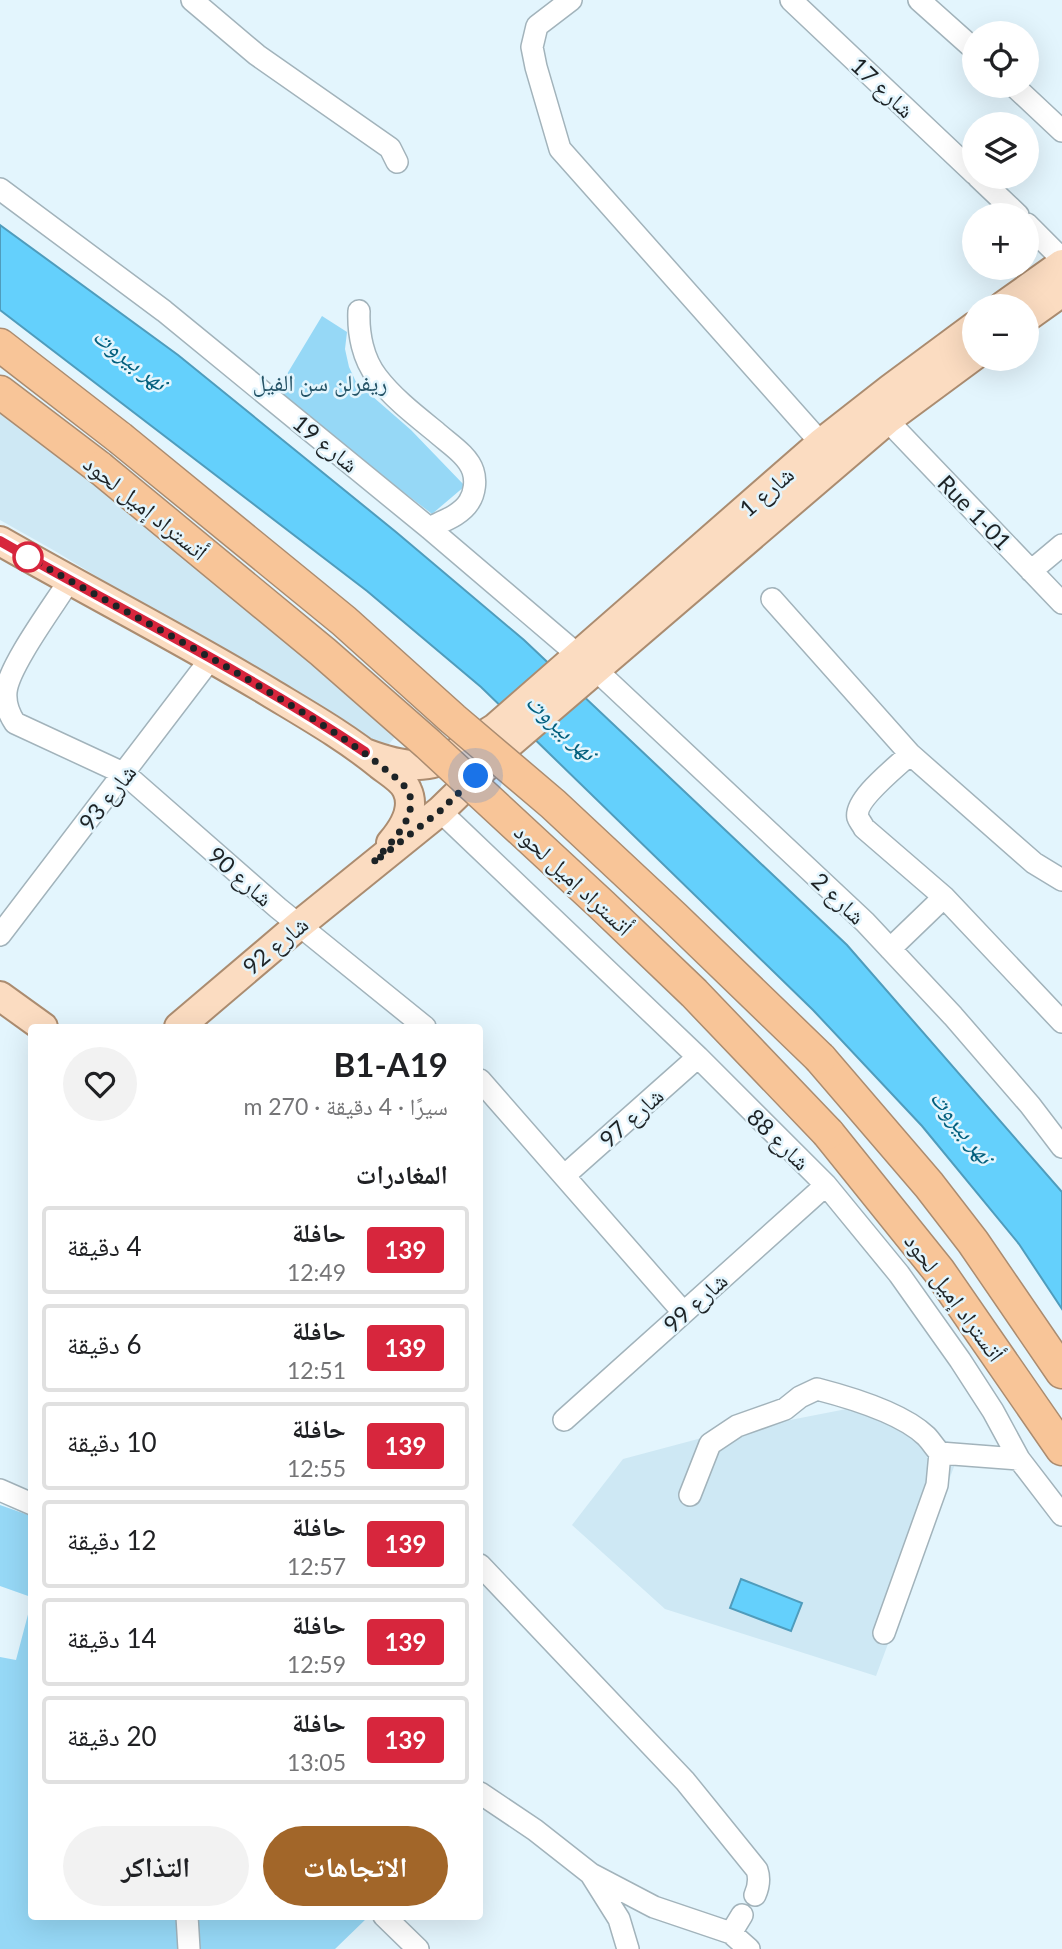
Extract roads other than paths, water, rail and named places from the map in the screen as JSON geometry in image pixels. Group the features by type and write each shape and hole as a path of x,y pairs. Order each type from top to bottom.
{"highway":[{"name":"أتستراد إميل لحود","path":"0,345 120,438 344,621 553,804 820,1058 958,1223 1062,1372"},
{"name":"أتستراد إميل لحود","path":"0,392 100,468 323,652 437,753 694,993 828,1133 939,1271 1062,1450"}],"main road":[{"path":"1015,294 1059,250"},
{"path":"1039,308 1062,292"},
{"name":"شارع 1","path":"580,668 821,443 962,336"},
{"name":"شارع 1","path":"580,668 887,420 962,365"},
{"path":"0,541 212,657 365,752 406,787 411,807 406,820 397,836 373,863"},
{"path":"373,863 440,811 503,735 580,668"},
{"path":"365,752 406,765 424,766 440,762 503,735"},
{"name":"شارع 92","path":"183,1024 373,863"},
{"path":"2,1000 38,1024"}],"street":[{"path":"192,0 257,55 390,148 397,162"},
{"path":"570,0 537,26 532,47 560,149 821,443"},
{"name":"شارع 17","path":"791,0 962,162"},
{"path":"919,0 962,38"},
{"path":"1027,98 1062,131"},
{"name":"شارع 19","path":"0,189 164,311 429,528 580,668"},
{"name":"شارع 17","path":"991,189 1005,203"},
{"path":"1039,234 1059,250"},
{"path":"359,311 358,327 364,355 376,376 397,399 461,453 472,469 475,486 469,502 456,514 429,528"},
{"name":"Rue 1-01","path":"887,420 1062,603"},
{"path":"1031,571 1062,545"},
{"name":"شارع 90","path":"69,581 14,667 6,691 10,715 15,723 125,774 268,900 421,1024"},
{"path":"772,599 910,754 1034,863 1062,880"},
{"name":"شارع 93","path":"0,935 212,657"},
{"name":"شارع 2","path":"580,668 865,922 1059,1137"},
{"path":"910,754 864,797 858,819 864,828 944,897 1062,1022"},
{"name":"شارع 88","path":"440,811 698,1057 826,1185 899,1274 960,1360 993,1411 1019,1459 1062,1515"},
{"path":"890,948 944,897"},
{"name":"شارع 97","path":"564,1176 698,1057"},
{"path":"483,1083 684,1312"},
{"name":"شارع 99","path":"564,1420 826,1185"},
{"path":"690,1495 710,1444 737,1426 785,1409 800,1397 817,1389 856,1400 902,1420 925,1435 940,1453 937,1485 884,1633"},
{"path":"940,1453 1019,1459"},
{"path":"0,1490 28,1502"},
{"path":"483,1569 694,1791 757,1870 759,1878 755,1895"},
{"path":"483,1795 535,1830 591,1874 654,1907 736,1924 749,1949"},
{"path":"591,1874 619,1919 628,1949"},
{"path":"187,1920 189,1949"},
{"path":"388,1920 418,1949"}],"water":[{"name":"نهر بيروت","path":"0,225 178,355 524,640 847,945 1062,1192 1062,1309 1019,1244 922,1126 813,1010 481,687 367,591 0,310"},
{"path":"741,1579 802,1603 791,1631 730,1608"}],"park label":[{"name":"ريفرلن سن الفيل","path":"320,382"}]}
